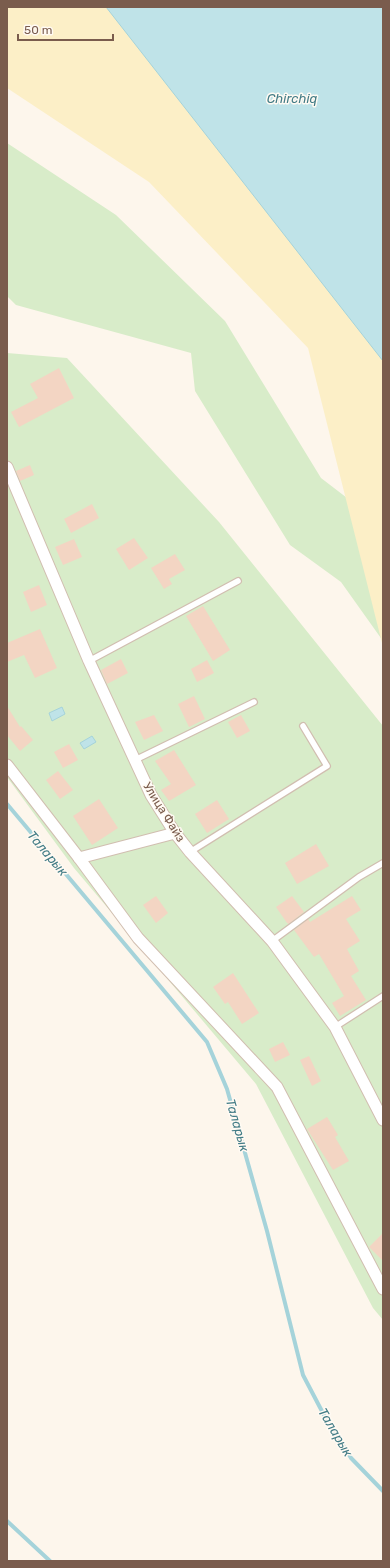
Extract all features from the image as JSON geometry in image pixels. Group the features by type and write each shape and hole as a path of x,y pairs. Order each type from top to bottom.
{"street":[{"name":"Улица Файз","path":"7,467 89,661 151,796 175,834 272,941 335,1027 382,1118"},
{"path":"7,765 79,858 138,938 277,1087 383,1289"},
{"path":"79,858 175,834"}],"lane":[{"path":"89,661 238,581"},
{"path":"135,760 254,702"},
{"path":"190,852 327,766 303,726"},
{"path":"272,941 359,877 383,863"},
{"path":"335,1027 383,996"}],"green space":[{"path":"7,143 116,215 225,321 321,478 351,501 383,641 341,582 290,545 195,391 191,353 16,305 7,296"},
{"path":"7,353 67,358 219,522 383,726 383,1320 373,1308 256,1084 74,868 7,777"}],"sand":[{"path":"7,7 383,7 383,647 308,348 149,182 7,88"}],"water":[{"name":"Chirchiq","path":"106,7 383,7 383,361"},
{"path":"62,707 65,714 52,721 49,713"},
{"path":"92,736 96,742 84,749 80,743"}],"building":[{"path":"59,368 74,398 19,427 11,412 38,398 30,384"},
{"path":"30,465 34,475 20,481 16,471"},
{"path":"92,504 99,518 71,533 64,519"},
{"path":"134,538 148,558 129,570 116,549"},
{"path":"74,539 82,557 63,565 55,547"},
{"path":"175,554 185,570 169,579 172,584 164,589 151,568"},
{"path":"39,585 47,605 31,612 23,592"},
{"path":"203,606 230,650 213,661 186,616"},
{"path":"40,629 57,668 35,678 24,655 7,662 7,643"},
{"path":"121,659 128,673 107,684 101,670"},
{"path":"207,660 214,673 197,682 191,669"},
{"path":"194,696 205,719 189,727 178,704"},
{"path":"7,706 20,727 21,726 33,740 20,751 7,735"},
{"path":"154,715 163,731 144,740 135,722"},
{"path":"241,715 250,731 237,738 228,722"},
{"path":"69,744 78,760 63,768 54,752"},
{"path":"174,750 196,785 169,801 161,790 171,784 155,761"},
{"path":"58,771 73,790 60,799 46,780"},
{"path":"99,799 118,828 92,845 73,816"},
{"path":"217,800 229,819 207,833 195,814"},
{"path":"316,844 329,866 297,884 285,863"},
{"path":"156,896 168,913 156,923 143,905"},
{"path":"292,896 304,912 289,924 276,907"},
{"path":"352,896 361,910 346,919 360,941 347,949 359,971 351,976 366,1000 340,1016 332,1003 344,996 319,954 314,957 294,930 308,919 310,922"},
{"path":"233,973 259,1013 242,1024 228,1002 225,1004 213,987"},
{"path":"283,1042 290,1055 275,1062 269,1049"},
{"path":"309,1056 321,1081 312,1086 300,1060"},
{"path":"327,1117 338,1135 335,1137 349,1161 333,1170 307,1129"},
{"path":"383,1233 383,1261 369,1247"}],"waterway":[{"name":"Таларык","path":"7,804 207,1042 227,1089 267,1231 303,1375 325,1417 351,1458 383,1491"},
{"path":"7,1521 50,1561"}]}
